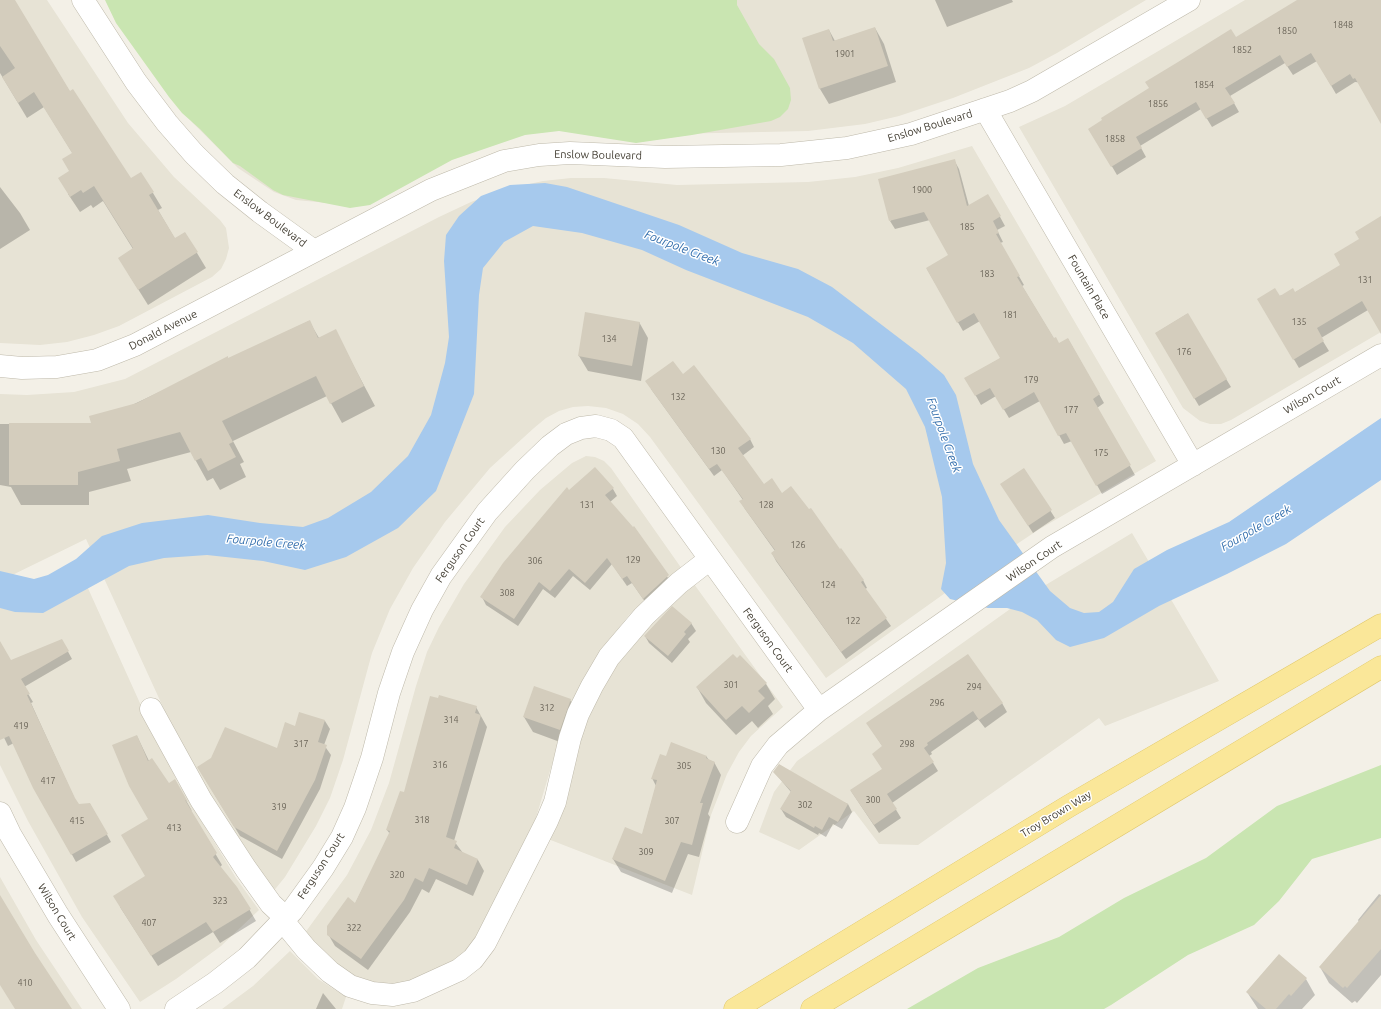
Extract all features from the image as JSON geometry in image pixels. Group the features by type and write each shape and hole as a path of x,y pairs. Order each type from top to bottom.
{"main road":[{"name":"Troy Brown Way","path":"735,1009 1068,806 1381,625"},
{"path":"812,1009 1381,667"}],"street":[{"name":"Enslow Boulevard","path":"83,0 136,82 167,123 194,154 231,189 314,251 431,190 504,161 539,155 570,152 687,156 814,152 847,148 911,134 985,110 1032,91 1189,0"},
{"name":"Fountain Place","path":"985,110 1193,465"},
{"name":"Donald Avenue","path":"0,366 22,368 57,367 97,360 135,345 314,251"},
{"name":"Wilson Court","path":"737,822 762,766 778,745 819,710 1052,547 1381,355"},
{"name":"Ferguson Court","path":"176,1009 215,983 247,958 284,920 323,868 342,837 355,808 372,758 391,686 403,652 422,610 441,576 487,512 525,470 550,446 566,434 581,428 596,426 611,430 623,438 819,710"},
{"path":"151,709 201,800 271,904 306,949 330,972 350,986 372,993 393,995 412,991 459,970 473,959 485,943 547,821 559,786 570,738 578,714 592,686 609,657 644,616 679,583 710,559"},
{"name":"Wilson Court","path":"0,813 10,834 58,915 119,1009"}],"shaded area":[{"path":"0,0 47,0 128,123 174,177 220,220 226,228 229,248 221,269 212,277 119,326 94,335 67,342 40,345 0,343"},
{"path":"107,0 1146,0 1029,68 953,98 899,116 865,124 808,131 671,134 601,127 520,133 328,203 296,200 274,192 238,168 192,122"},
{"path":"1245,0 1381,0 1381,332 1231,420 1221,424 1210,424 1200,421 1183,408 1019,127 1065,106"},
{"path":"972,146 1156,461 1038,530 969,576 826,678 650,437 638,424 623,414 606,408 588,406 573,407 559,411 546,418 490,468 445,522 413,568 390,609 372,653 343,760 330,798 316,826 285,877 272,893 250,865 174,731 86,539 0,581 0,394 27,395 74,392 125,379 439,217 471,202 506,189 543,181 571,178 604,178 677,185 808,182 855,177 898,168"},
{"path":"586,456 595,457 604,461 611,468 682,569 629,615 607,643 561,734 532,831 489,916 471,945 454,962 430,976 391,988 351,979 302,937 347,875 371,830 389,783 427,652 439,627 464,584 505,527 540,490 572,463"},
{"path":"1132,533 1219,681 1105,726 1099,718 918,845 879,844 854,811 799,850 759,832 774,792 797,761 1034,592"},
{"path":"77,564 177,781 236,878 259,910 221,946 176,979 140,1002 82,917 28,821 0,765 0,602"},
{"path":"694,584 783,707 751,736 739,752 727,774 711,815 692,895 548,839 579,742 599,692 623,654 643,630"},
{"path":"0,877 36,940 82,1009 0,1009"},
{"path":"290,951 318,979 346,997 342,1009 222,1009 253,986"}],"green space":[{"path":"105,0 737,0 737,5 759,44 774,59 790,88 791,100 788,109 780,117 771,121 636,143 559,131 525,135 452,160 370,205 350,208 283,195 273,190 240,166 233,163 182,113 169,97 116,23"},
{"path":"1381,765 1381,838 1312,859 1279,901 1254,925 1188,955 1104,1009 907,1009 978,968 1059,937 1124,898 1206,858 1277,806"}],"water":[{"name":"Fourpole Creek","path":"545,183 567,187 679,225 742,253 798,269 832,287 920,354 944,375 956,395 973,464 999,520 1050,591 1070,608 1084,613 1099,612 1113,602 1134,569 1167,550 1229,522 1381,418 1381,480 1286,544 1159,606 1104,638 1070,647 1056,640 1037,620 1022,612 1007,608 988,608 950,599 941,589 946,563 942,497 925,427 906,389 853,343 808,317 686,270 642,250 582,233 533,226 504,242 483,268 479,295 474,394 436,491 398,528 346,557 305,570 263,561 207,555 164,558 129,566 43,613 15,612 0,608 0,571 34,579 48,575 76,559 102,536 142,523 208,515 260,523 303,527 328,518 371,492 408,456 431,415 445,363 449,337 444,261 446,235 459,216 481,196 510,185"}],"building":[{"path":"0,0 15,0 70,91 73,89 131,178 141,172 154,192 149,195 175,238 185,232 198,252 138,290 118,258 133,248 94,186 83,193 81,190 70,197 58,178 69,171 62,159 72,153 34,92 18,103 2,77 15,68 0,46"},
{"path":"1297,0 1381,0 1381,124 1355,78 1353,79 1350,74 1331,86 1311,53 1287,67 1280,55 1225,88 1235,103 1206,119 1196,102 1136,137 1142,148 1111,167 1088,129 1102,120 1101,118 1149,88 1145,82 1231,29 1236,37"},
{"path":"875,27 888,66 819,89 802,38 829,29 833,41"},
{"path":"955,159 967,206 988,194 1001,216 993,221 999,233 996,234 1020,276 1017,277 1054,338 1056,337 1059,343 1068,338 1100,394 1093,399 1131,465 1096,486 1066,433 1058,436 1034,392 1003,410 990,388 975,396 964,378 1000,358 974,313 957,323 926,268 948,255 924,212 889,221 878,179"},
{"path":"1381,216 1381,334 1362,301 1317,328 1324,341 1293,360 1257,299 1275,288 1280,296 1293,288 1295,292 1340,265 1334,254 1359,239 1355,232"},
{"path":"585,312 640,322 632,366 578,356"},
{"path":"1188,313 1227,379 1194,399 1155,333"},
{"path":"310,320 318,338 336,329 364,386 330,404 316,376 222,421 233,442 229,444 236,457 208,471 201,458 195,461 180,432 117,449 120,461 78,472 78,485 9,485 9,423 91,423 89,416 137,403 228,356 228,358"},
{"path":"673,361 683,374 694,365 751,439 738,448 764,484 772,478 782,493 791,486 809,509 811,508 840,549 841,548 864,580 861,582 887,618 841,652 771,553 775,550 739,501 743,499 717,464 709,469 645,381"},
{"path":"595,467 614,488 605,495 633,527 634,526 669,575 643,599 627,576 622,579 607,558 585,583 569,569 550,591 539,582 514,619 480,597 503,563 567,487 569,490"},
{"path":"1024,468 1052,510 1028,526 1000,484"},
{"path":"672,606 692,623 684,632 686,634 668,656 644,636"},
{"path":"62,639 69,651 21,679 30,694 27,695 75,798 79,804 90,803 108,834 71,855 33,788 9,736 0,740 0,641 11,660"},
{"path":"733,654 737,658 740,655 767,683 758,691 765,698 749,713 742,706 726,720 696,687"},
{"path":"968,654 1003,703 979,720 973,711 927,743 928,745 924,748 934,762 887,794 897,809 874,825 850,790 882,769 872,754 882,746 866,723"},
{"path":"534,686 571,699 560,730 523,717"},
{"path":"439,695 477,706 475,713 481,715 446,837 457,841 454,848 478,859 467,885 429,868 423,882 415,878 404,900 361,959 327,935 327,926 348,897 355,903 390,831 386,830 400,791 404,792 430,696 438,698"},
{"path":"299,712 325,720 318,742 327,745 315,780 277,851 234,827 197,767 211,758 225,727 277,748 285,722 295,726"},
{"path":"137,735 148,761 152,758 169,783 175,779 188,802 185,800 217,853 213,857 237,887 251,909 213,932 206,922 151,956 113,896 145,876 121,835 148,819 129,786 112,745"},
{"path":"671,742 707,756 706,758 715,762 700,803 703,803 692,845 681,842 665,881 612,859 625,827 642,834 657,780 651,779 660,754 666,756"},
{"path":"779,764 848,804 838,822 829,817 822,830 815,826 814,828 780,809 791,791 773,772"},
{"path":"0,895 35,953 72,1009 15,1009 0,985"},
{"path":"1381,895 1381,949 1347,988 1345,986 1343,988 1319,967"},
{"path":"1279,954 1307,978 1291,996 1289,994 1276,1009 1266,1009 1246,992"}]}
